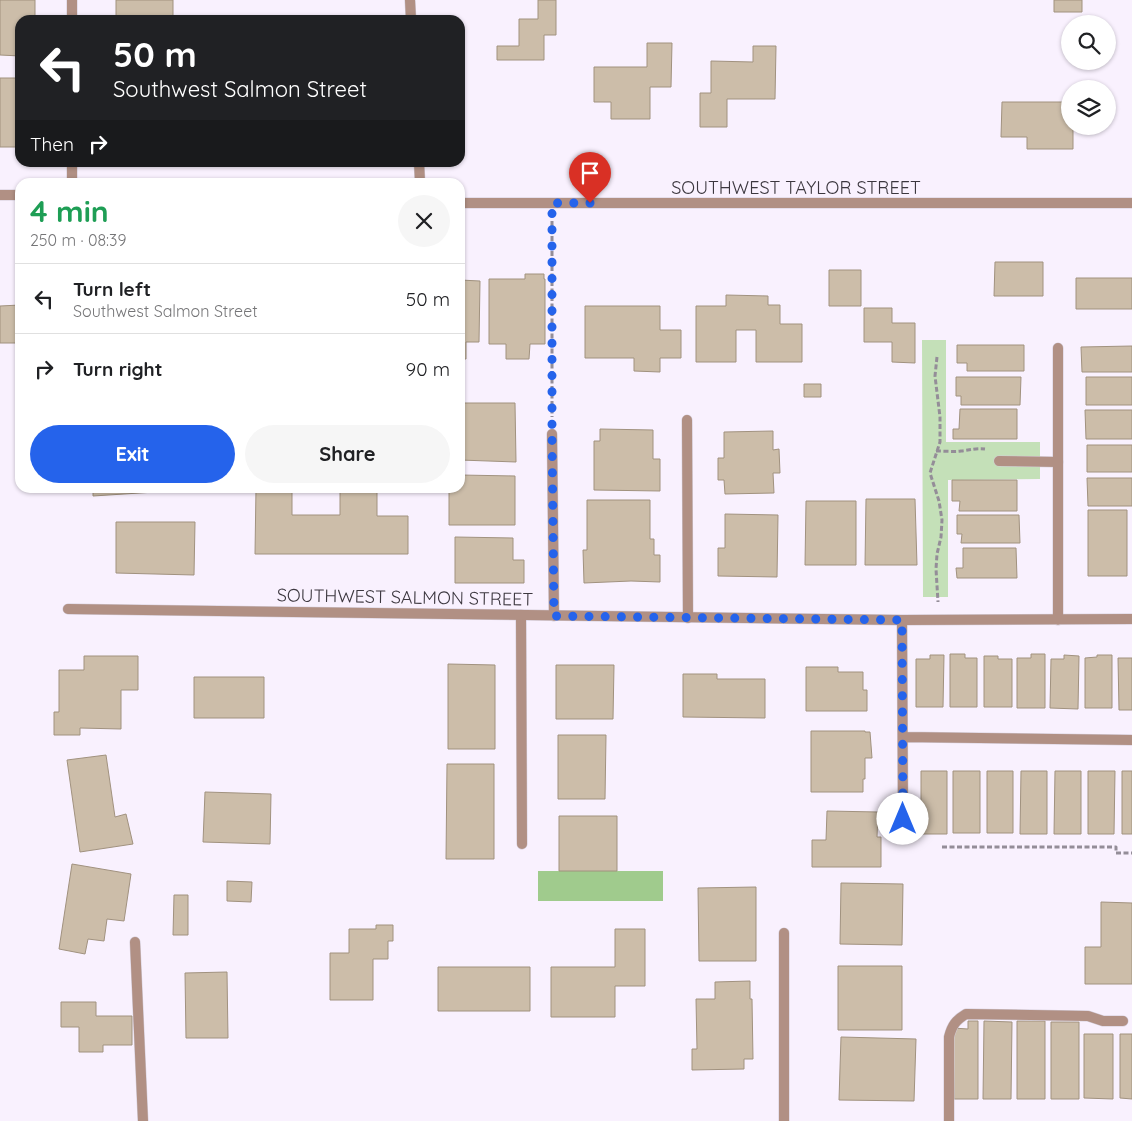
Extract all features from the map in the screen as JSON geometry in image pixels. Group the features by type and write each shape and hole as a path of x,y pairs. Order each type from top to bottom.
{"street":[{"path":"72,0 72,15"},
{"path":"410,0 411,15"},
{"path":"0,194 15,195"},
{"name":"SOUTHWEST TAYLOR STREET","path":"465,203 1132,203"},
{"path":"1058,348 1058,620"},
{"path":"686,420 688,618"},
{"path":"552,434 554,616"},
{"path":"999,461 1058,462"},
{"name":"SOUTHWEST SALMON STREET","path":"68,609 688,618 902,620 1132,619"},
{"path":"521,615 522,844"},
{"path":"902,620 903,819"},
{"path":"903,737 1132,740"},
{"path":"784,933 784,1121"},
{"path":"135,942 143,1121"},
{"path":"949,1121 949,1037 953,1024 966,1014 1088,1016 1103,1021 1123,1021"}],"path":[{"path":"552,203 552,434"},
{"path":"937,357 936,376 940,417 940,442 930,472 939,501 942,520 936,562 938,620"},
{"path":"936,451 957,452 977,448 988,450 999,461"},
{"path":"942,847 1116,847 1116,853 1132,853"}],"green space":[{"path":"922,340 946,340 946,442 1040,442 1040,479 948,480 948,597 923,597"},
{"path":"538,871 663,871 663,901 538,901"}],"building":[{"path":"0,0 35,0 35,15 15,15 15,56 0,55"},
{"path":"116,0 173,0 173,15 116,15"},
{"path":"538,0 556,0 556,35 544,35 544,60 497,60 497,46 519,46 519,19 538,19"},
{"path":"1054,0 1082,0 1082,12 1054,12"},
{"path":"647,43 672,43 671,87 650,87 650,119 611,119 611,102 594,102 594,67 647,67"},
{"path":"753,46 776,46 775,99 727,99 727,127 700,127 700,93 711,93 711,61 753,62"},
{"path":"0,78 15,78 15,147 0,147"},
{"path":"1002,102 1061,102 1061,135 1073,135 1073,149 1027,149 1027,137 1001,137"},
{"path":"995,262 1043,262 1043,296 994,296"},
{"path":"829,270 861,270 861,306 829,306"},
{"path":"525,274 544,274 545,344 530,344 529,359 506,359 506,344 489,344 489,279 525,279"},
{"path":"1076,278 1132,278 1132,309 1076,309"},
{"path":"465,280 480,281 479,342 466,342 466,359"},
{"path":"726,295 768,296 768,305 780,305 780,324 802,324 802,362 756,362 756,330 736,330 736,362 696,362 696,306 726,306"},
{"path":"15,305 15,343 0,343 0,306"},
{"path":"585,306 660,306 660,330 681,330 681,358 660,358 660,372 634,371 634,358 585,358"},
{"path":"864,308 892,308 892,323 915,323 915,363 892,362 892,342 864,342"},
{"path":"957,345 1024,345 1024,371 967,371 967,363 957,363"},
{"path":"1132,346 1132,372 1082,372 1081,347"},
{"path":"956,377 1021,377 1020,405 961,405 961,396 956,396"},
{"path":"1086,377 1132,377 1132,405 1086,405"},
{"path":"804,384 821,384 821,397 804,397"},
{"path":"465,403 515,403 516,462 465,460"},
{"path":"960,409 1017,409 1017,439 953,439 953,429 959,429"},
{"path":"1085,410 1132,410 1132,439 1086,439"},
{"path":"600,429 653,430 653,459 660,459 660,491 594,490 594,441 600,441"},
{"path":"773,431 773,450 779,449 780,473 773,473 774,493 725,494 724,480 718,480 718,458 724,458 724,432"},
{"path":"1087,445 1132,445 1132,472 1087,472"},
{"path":"465,475 515,476 515,525 449,525 449,493 465,493"},
{"path":"1087,478 1132,478 1132,506 1088,506"},
{"path":"952,480 1017,480 1017,511 959,511 960,501 952,501"},
{"path":"93,493 140,493 93,496"},
{"path":"256,493 292,493 292,515 340,515 340,493 377,493 377,516 408,516 408,554 255,554"},
{"path":"866,499 915,499 917,565 865,565"},
{"path":"587,500 650,500 650,539 654,539 654,555 660,555 660,582 584,583 583,550 587,550"},
{"path":"806,501 856,501 856,565 805,565"},
{"path":"1088,510 1127,510 1127,576 1088,576"},
{"path":"725,514 778,515 777,577 718,576 718,548 725,548"},
{"path":"957,515 1019,515 1020,543 961,543 962,534 957,534"},
{"path":"116,522 195,522 194,575 116,573"},
{"path":"455,537 513,538 513,560 524,560 524,583 455,583"},
{"path":"963,548 1016,548 1017,578 957,578 956,568 963,568"},
{"path":"950,654 965,654 965,658 977,658 977,707 950,707"},
{"path":"1031,654 1045,654 1045,708 1017,708 1017,658 1031,658"},
{"path":"930,655 944,655 943,707 916,707 916,659 930,659"},
{"path":"1064,655 1079,656 1078,709 1050,708 1051,659 1064,659"},
{"path":"1097,655 1112,655 1112,708 1085,708 1085,658 1097,657"},
{"path":"84,656 138,656 138,690 121,690 121,729 80,728 80,735 54,735 54,712 59,712 59,670 84,670"},
{"path":"984,656 1012,659 1012,707 984,707"},
{"path":"1118,658 1132,658 1132,710 1119,710"},
{"path":"448,664 495,665 495,749 448,749"},
{"path":"556,665 614,665 613,719 556,719"},
{"path":"806,667 838,667 838,672 863,672 863,690 867,690 867,711 806,711"},
{"path":"683,674 717,674 717,679 765,679 765,718 683,717"},
{"path":"194,677 264,677 264,718 194,718"},
{"path":"811,731 870,732 872,758 865,758 863,792 811,792"},
{"path":"558,735 606,735 605,799 558,799"},
{"path":"106,755 115,817 126,814 133,844 80,852 67,760"},
{"path":"447,764 494,764 494,859 446,859"},
{"path":"921,771 947,771 947,834 921,834"},
{"path":"953,771 980,771 980,833 953,833"},
{"path":"987,771 1013,771 1013,833 987,833"},
{"path":"1021,771 1047,771 1047,834 1020,834"},
{"path":"1055,771 1081,771 1081,834 1054,834"},
{"path":"1088,771 1115,771 1114,834 1088,834"},
{"path":"1122,771 1132,771 1132,834 1122,834"},
{"path":"205,792 271,794 270,844 203,842"},
{"path":"827,811 878,812 877,837 881,837 881,867 812,867 812,840 826,840"},
{"path":"559,816 617,816 617,871 559,871"},
{"path":"72,864 131,874 124,921 107,919 104,941 88,939 85,954 59,949"},
{"path":"227,881 252,882 251,902 227,901"},
{"path":"841,883 903,884 902,945 840,944"},
{"path":"756,887 756,961 699,961 698,888"},
{"path":"174,895 188,895 188,935 173,935"},
{"path":"1101,902 1132,903 1132,984 1085,984 1085,947 1101,947"},
{"path":"376,925 393,925 393,941 388,941 388,959 373,959 373,1000 330,1000 330,953 349,953 349,929 376,929"},
{"path":"615,929 645,929 645,986 615,986 615,1017 551,1017 551,967 615,967"},
{"path":"838,966 902,966 902,1030 838,1030"},
{"path":"438,967 530,967 530,1011 438,1011"},
{"path":"227,972 228,1038 186,1038 185,973"},
{"path":"750,981 753,1059 744,1059 744,1069 692,1070 692,1049 697,1049 696,999 715,999 715,982"},
{"path":"61,1002 96,1002 96,1016 132,1016 132,1045 103,1045 103,1052 79,1052 79,1027 61,1027"},
{"path":"968,1021 978,1021 978,1099 954,1099 953,1028 968,1029"},
{"path":"984,1021 1012,1022 1011,1099 983,1099"},
{"path":"1017,1021 1045,1021 1045,1099 1017,1099"},
{"path":"1051,1022 1079,1022 1079,1099 1051,1099"},
{"path":"1084,1034 1113,1034 1113,1099 1084,1098"},
{"path":"1120,1034 1132,1034 1132,1099 1120,1098"},
{"path":"841,1037 916,1039 914,1101 839,1100"}],"route":[{"path":"590,203 552,203 554,616 902,620 903,819"}]}
